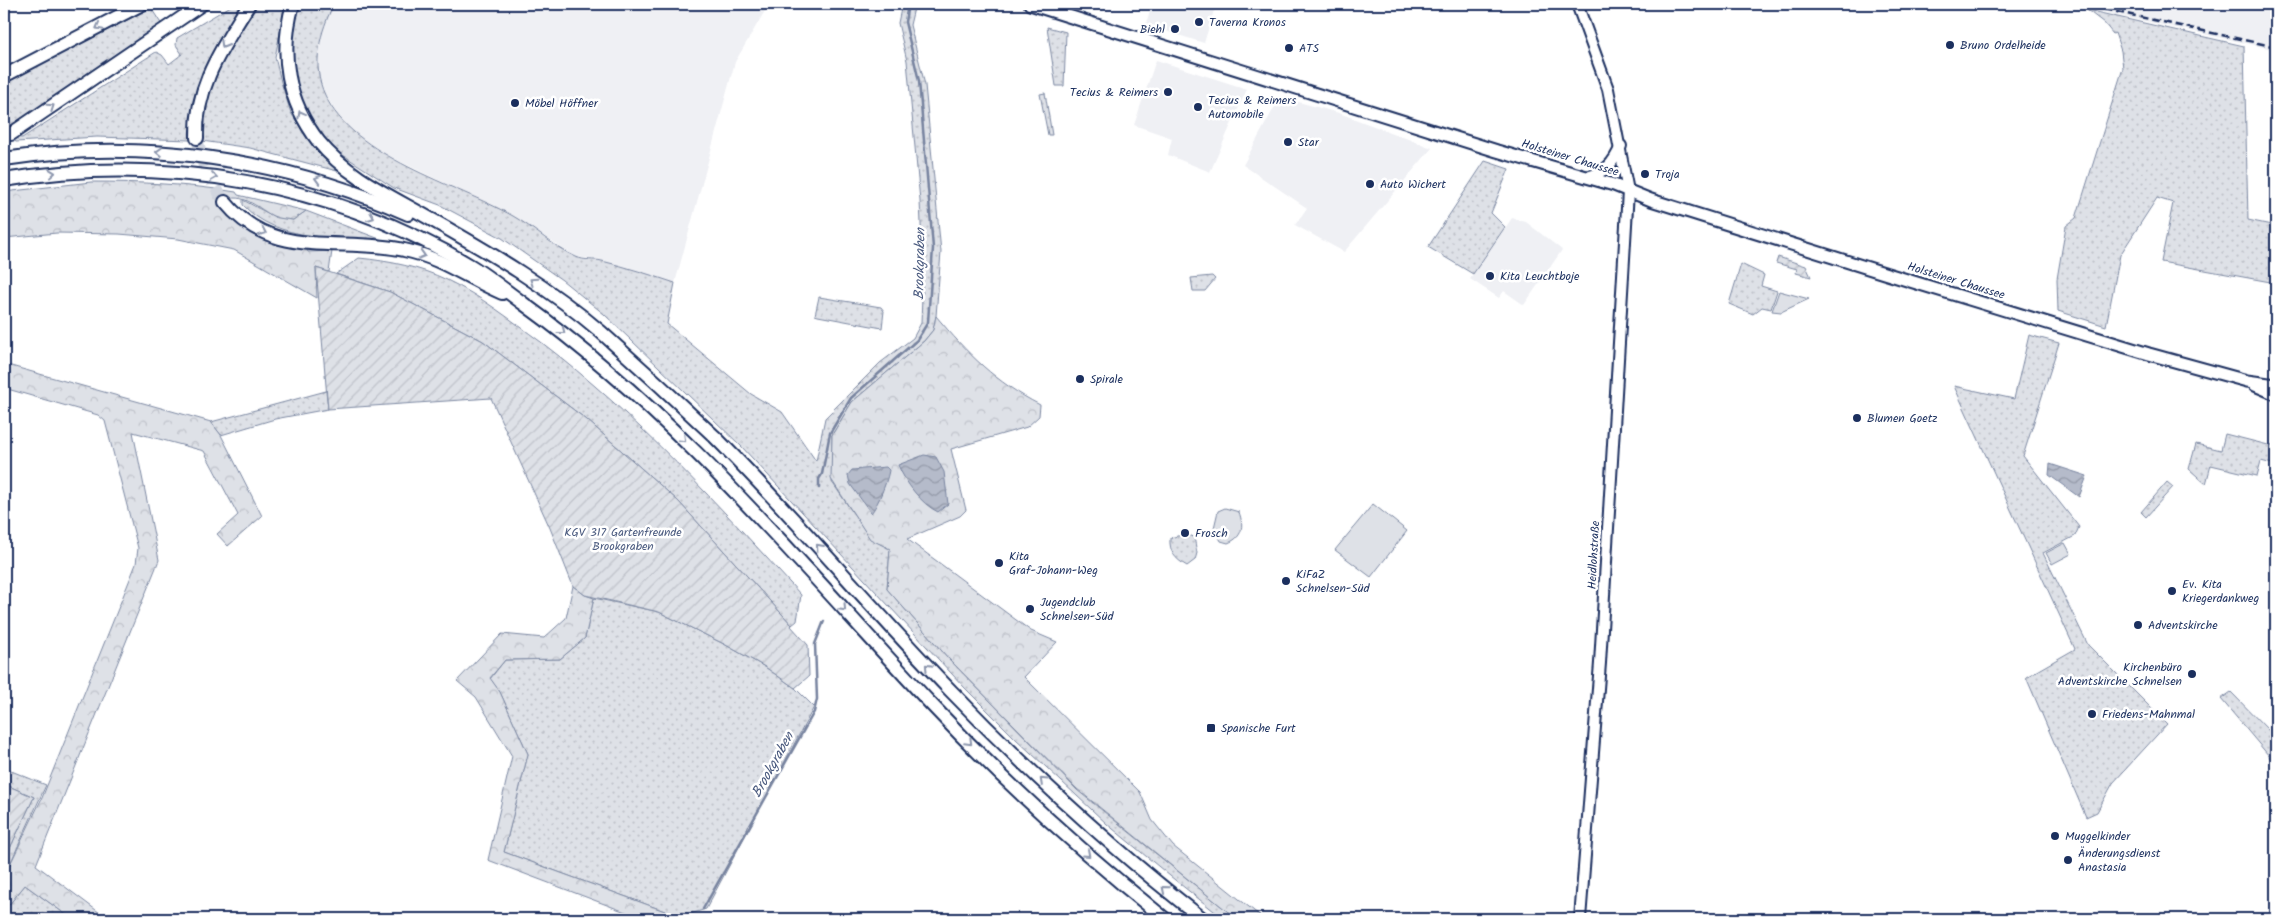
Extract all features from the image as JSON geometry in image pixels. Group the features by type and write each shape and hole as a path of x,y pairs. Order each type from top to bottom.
{"highway":[{"path":"4,76 142,4"},
{"path":"197,138 197,112 209,71 250,4"},
{"path":"293,4 286,37 287,73 298,111 318,141 341,165 507,263 598,330 714,436 925,664 1006,747 1099,833 1204,919"},
{"path":"11,134 201,5"},
{"path":"4,159 65,153 132,151 167,153 271,168 322,180 396,209 458,236 507,263"},
{"path":"4,180 64,172 140,170 218,177 278,189 335,204 413,236 471,266 522,302 604,366 678,434 771,530 919,691 984,758 1084,851 1165,919"},
{"path":"225,202 246,223 270,236 296,242 379,246 419,254 436,259 484,286 522,302"}],"main road":[{"name":"Holsteiner Chaussee","path":"1030,4 1497,151 1587,176 1884,274 2149,354 2247,381 2276,385"},
{"name":"Heidlohstraße","path":"1577,4 1608,89 1621,146 1628,191 1600,662 1580,919"},
{"path":"1587,176 1598,174 1609,167 1621,146"},
{"name":"Holsteiner Chaussee","path":"2247,381 2276,394"}],"shaded area":[{"path":"334,4 769,4 735,62 675,283 600,260 576,257 512,216 387,155 353,133 339,117 325,94 319,74 319,47 324,24"},
{"path":"1152,4 1216,4 1204,43 1146,25"},
{"path":"2062,4 2276,4 2276,50 2121,16"},
{"path":"1156,60 1247,89 1210,172 1168,155 1172,138 1134,125"},
{"path":"1280,97 1339,113 1432,148 1344,252 1295,225 1307,208 1243,165"},
{"path":"1512,218 1526,222 1562,250 1524,305 1504,291 1499,298 1470,279"}],"green space":[{"path":"234,4 241,4 214,53 200,85 191,120 190,140 97,137 16,142 4,135 4,83 151,8 162,25 14,137 22,138 156,52 162,55 169,64 182,54 176,45 177,38"},
{"path":"256,4 286,4 275,57 281,82 291,113 314,148 339,169 337,171 250,148 202,141 202,122 210,87 226,55 256,8"},
{"path":"298,4 334,4 325,25 319,48 318,60 321,84 325,95 339,117 358,136 408,167 513,216 576,257 611,263 675,283 667,324 751,394 782,412 816,461 825,418 880,363 913,338 921,323 923,270 920,201 907,61 898,23 902,4 915,4 910,25 925,85 941,252 936,316 933,330 924,341 852,402 832,435 832,482 870,538 890,549 887,589 949,659 1077,790 1237,919 1224,919 1170,876 1107,824 1016,739 964,687 741,446 604,314 562,280 502,238 440,205 394,188 329,146 315,129 295,93 289,48"},
{"path":"2087,10 2244,46 2248,220 2276,226 2276,283 2161,262 2173,203 2157,198 2120,255 2106,326 2058,311 2057,279 2066,226 2076,218 2123,68 2121,51 2115,33 2113,34 2104,23"},
{"path":"1047,27 1066,32 1064,86 1056,86"},
{"path":"1045,93 1052,135 1048,135 1040,94"},
{"path":"1485,161 1509,169 1491,213 1505,227 1473,274 1428,247"},
{"path":"91,182 128,182 218,189 306,211 293,220 280,218 273,216 246,200 234,198 228,199 223,211 242,226 262,237 306,248 308,252 332,251 329,272 316,268 317,298 234,250 178,239 119,234 57,233 4,238 4,192"},
{"path":"243,200 275,217 293,220 306,211 385,241 291,232 273,226 257,217 243,205"},
{"path":"1778,257 1806,266 1811,277 1796,273 1797,269 1776,263"},
{"path":"359,258 415,268 437,275 460,286 507,317 577,370 677,463 801,595 797,621 792,625 678,501 587,420 483,341 390,292 336,274"},
{"path":"1741,264 1764,275 1761,286 1777,291 1771,309 1762,307 1753,314 1729,304"},
{"name":"KGV 317 Gartenfreunde Brookgraben","path":"316,268 390,292 483,341 587,420 678,501 792,625 808,645 809,676 795,688 765,667 724,644 659,612 585,595 573,586 550,528 491,398 328,409"},
{"path":"1212,276 1215,279 1205,291 1193,291 1191,278"},
{"path":"1779,291 1809,299 1781,312 1772,311"},
{"path":"819,297 881,307 884,311 882,328 815,315"},
{"path":"936,316 959,343 983,366 1009,387 1040,405 1039,416 1027,427 951,449 966,510 960,516 907,539 1031,631 1057,642 1024,677 1140,792 1152,820 1173,846 1264,919 1237,919 1077,789 949,659 887,589 890,549 870,539 831,479 832,435 852,402 924,341 933,330"},
{"path":"2029,335 2059,343 2023,456 2079,527 2075,536 2043,553 2088,645 2167,724 2113,783 2097,812 2086,817 2026,677 2075,649 1954,386 2014,399"},
{"path":"4,364 211,422 221,435 262,516 228,546 217,534 238,515 204,451 133,432 159,560 36,865 108,919 72,919 25,885 4,911 4,877 42,798 136,564 138,548 105,421 98,415 4,388"},
{"path":"326,391 328,409 275,419 221,435 211,422"},
{"path":"2225,434 2276,447 2276,465 2261,461 2257,476 2211,465 2206,484 2189,469 2196,444 2221,450"},
{"path":"2167,482 2173,487 2146,517 2141,512"},
{"path":"1373,504 1407,531 1371,577 1335,550"},
{"path":"1225,508 1239,512 1242,522 1237,538 1228,543 1221,541 1214,528 1218,511"},
{"path":"1185,534 1194,537 1197,553 1195,560 1187,566 1174,555 1170,543 1170,538"},
{"path":"2065,543 2071,554 2052,564 2046,553"},
{"path":"573,586 585,595 594,598 585,638 560,659 505,660 490,678 500,692 528,754 504,852 681,917 681,919 644,919 488,860 512,756 476,697 457,681 502,634 544,638 566,618"},
{"path":"594,598 659,612 724,644 765,667 795,688 814,707 706,909 681,917 504,852 528,754 500,692 490,679 505,660 560,659 585,638"},
{"path":"2231,692 2270,732 2276,732 2276,769 2269,756 2221,699"},
{"path":"4,768 46,785 4,877 4,861 34,797 4,784"},
{"path":"4,784 34,797 4,861"},
{"path":"25,885 72,919 4,919 4,911"}],"water":[{"path":"924,455 936,457 944,472 948,504 938,512 926,504 914,492 898,465"},
{"path":"2050,464 2087,476 2079,497 2049,475"},
{"path":"886,467 889,470 887,480 871,513 850,484 848,475 852,470"}],"waterway":[{"name":"Brookgraben","path":"819,488 819,479 822,474 830,433 851,398 917,340 928,322 933,248 919,81 905,22 908,4"},
{"name":"Brookgraben","path":"703,909 814,712 817,699 815,644 824,621"}],"tunnel":[{"path":"197,138 205,171 225,202"}],"railway":[{"path":"2081,4 2276,47"}],"place":[{"name":"Taverna Kronos","path":"1199,22"},
{"name":"Biehl","path":"1175,29"},
{"name":"Bruno Ordelheide","path":"1950,45"},
{"name":"ATS","path":"1289,48"},
{"name":"Tecius & Reimers","path":"1168,92"},
{"name":"Möbel Höffner","path":"515,103"},
{"name":"Tecius & Reimers Automobile","path":"1198,107"},
{"name":"Star","path":"1288,142"},
{"name":"Troja","path":"1645,174"},
{"name":"Auto Wichert","path":"1370,184"},
{"name":"Kita Leuchtboje","path":"1490,276"},
{"name":"Spirale","path":"1080,379"},
{"name":"Blumen Goetz","path":"1857,418"},
{"name":"Frosch","path":"1185,533"},
{"name":"Kita Graf-Johann-Weg","path":"999,563"},
{"name":"KiFaZ Schnelsen-Süd","path":"1286,581"},
{"name":"Ev. Kita Kriegerdankweg","path":"2172,591"},
{"name":"Jugendclub Schnelsen-Süd","path":"1030,609"},
{"name":"Adventskirche","path":"2138,625"},
{"name":"Kirchenbüro Adventskirche Schnelsen","path":"2192,674"},
{"name":"Friedens-Mahnmal","path":"2092,714"},
{"name":"Spanische Furt","path":"1211,728"},
{"name":"Muggelkinder","path":"2055,836"},
{"name":"Änderungsdienst Anastasia","path":"2068,860"}]}
